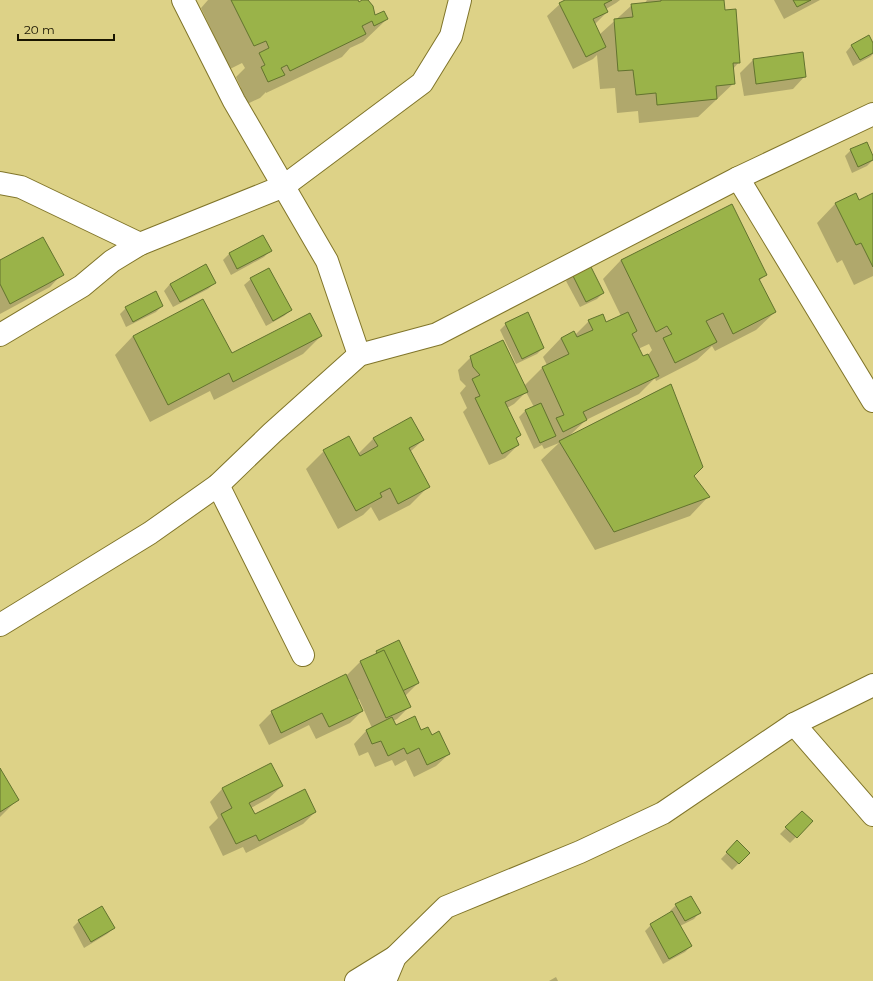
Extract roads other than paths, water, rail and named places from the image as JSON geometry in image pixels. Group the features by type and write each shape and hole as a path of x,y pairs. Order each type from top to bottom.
{"street":[{"path":"182,0 234,101 328,260 359,355"},
{"path":"0,335 82,286 112,261 140,244 284,186 422,83 451,36 460,0"},
{"path":"0,625 150,533 218,485 272,432 359,355 437,334 738,178 873,114"},
{"path":"738,178 873,401"},
{"path":"0,183 22,187 140,244"},
{"path":"218,485 303,655"},
{"path":"356,981 395,957 446,907 580,852 663,813 794,724 873,685"},
{"path":"794,724 873,815"},
{"path":"385,981 395,957"}]}
